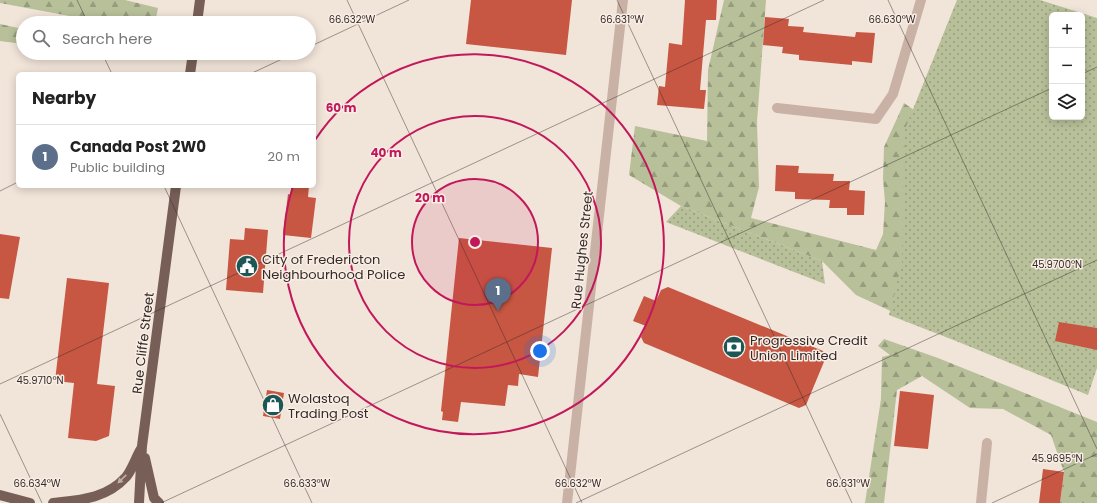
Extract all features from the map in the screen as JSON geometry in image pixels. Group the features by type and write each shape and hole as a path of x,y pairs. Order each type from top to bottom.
{"main road":[{"path":"198,16 200,0"},
{"path":"190,72 192,60"},
{"name":"Rue Cliffe Street","path":"139,503 142,446 176,188"},
{"path":"52,503 90,498 110,490 126,476 142,446"},
{"path":"142,446 154,498 159,503"},
{"path":"0,495 30,503"}],"street":[{"name":"Rue Hughes Street","path":"567,503 623,0"},
{"path":"777,108 876,120 893,94 921,0"},
{"path":"981,503 988,443"}],"green space":[{"path":"0,0 125,0 158,8 156,16 70,16 0,3"},
{"path":"724,0 766,0 757,122 759,187 751,218 876,250 883,234 885,202 883,179 884,147 904,103 918,113 897,314 856,295 822,261 681,206 629,175 635,126 707,141 708,70"},
{"path":"957,0 1040,0 1078,12 1049,12 1049,120 1085,120 1085,14 1097,18 1097,368 1088,395 889,315 902,263 905,129"},
{"path":"0,24 16,27 16,43 0,41"},
{"path":"681,206 822,261 825,284 666,222"},
{"path":"884,339 938,358 1097,422 1097,503 1060,503 1064,472 1051,435 1003,409 970,408 922,376 897,390 884,503 865,503 881,399 882,357 890,355 878,346"}],"building":[{"path":"471,0 572,0 566,55 466,44"},
{"path":"685,0 717,0 716,20 706,20 700,90 706,90 704,109 657,105 659,86 665,87 669,43 682,45"},
{"path":"765,17 789,19 788,26 804,27 803,32 855,37 856,32 875,33 872,63 852,61 852,65 799,60 799,55 782,53 783,47 763,45"},
{"path":"776,165 799,166 798,173 834,174 833,181 850,181 849,190 865,191 864,215 847,215 847,208 829,208 830,200 795,199 795,192 775,191"},
{"path":"291,188 309,188 308,197 316,198 311,238 283,235 288,194 291,195"},
{"name":"City of Fredericton Neighbourhood Police","path":"245,228 268,230 263,293 226,290 230,239 244,240"},
{"path":"0,234 20,237 9,299 0,298"},
{"path":"459,238 552,248 538,377 519,374 518,386 508,385 505,406 461,402 458,422 442,420 443,412 441,411"},
{"path":"67,278 109,283 97,384 115,386 109,436 96,441 68,438 74,383 55,381"},
{"name":"Progressive Credit Union Limited","path":"668,287 823,351 826,357 806,405 799,408 644,343 641,337 646,326 633,321 644,296 656,301 661,290"},
{"path":"1059,322 1097,328 1097,350 1055,341"},
{"name":"Wolastoq Trading Post","path":"267,390 284,393 280,419 263,416"},
{"path":"900,391 934,395 928,449 894,446"},
{"path":"1043,469 1064,472 1060,503 1039,503"}],"place":[{"name":"City of Fredericton Neighbourhood Police","path":"247,266"},
{"name":"Canada Post 2W0","path":"498,311"},
{"name":"Progressive Credit Union Limited","path":"734,347"},
{"name":"Wolastoq Trading Post","path":"273,405"}]}
